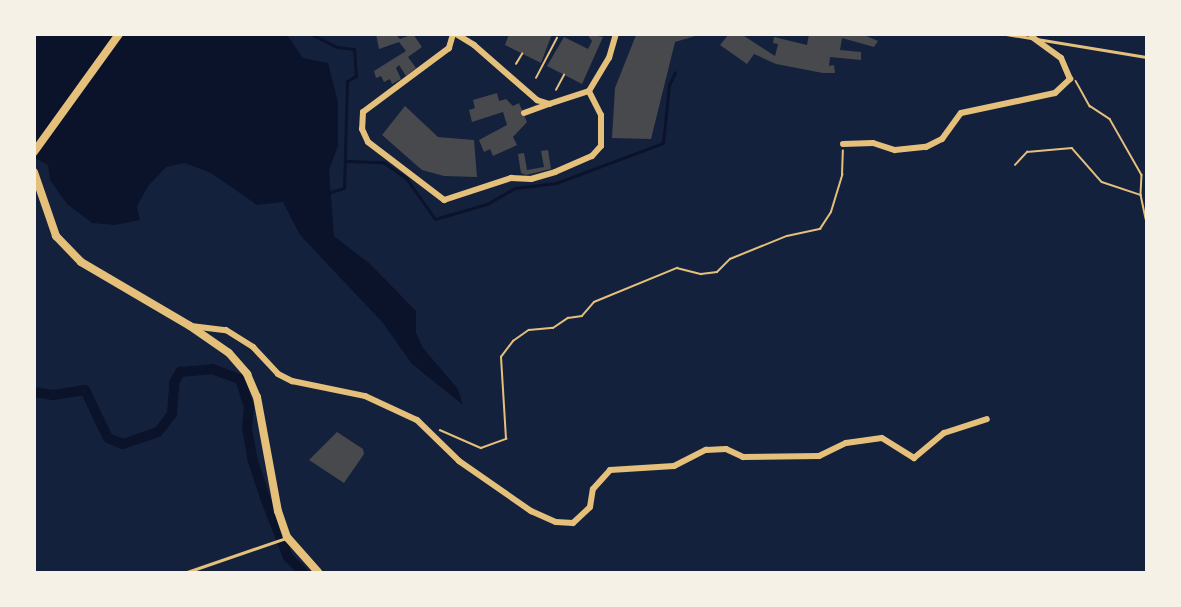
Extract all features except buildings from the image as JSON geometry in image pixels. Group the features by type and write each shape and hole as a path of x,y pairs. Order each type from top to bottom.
{"street":[{"path":"34,152 119,34"},
{"path":"549,104 537,100 474,45 454,34 448,48 363,112 362,129 368,142 444,200 511,178 531,179 555,172 592,156 601,146 601,115 589,91"},
{"path":"524,113 589,91 609,58 616,34"},
{"path":"843,144 873,143 895,150 926,147 942,139 961,113 1048,95 1070,79 1061,58 1032,38"},
{"path":"34,172 56,236 81,262 190,326 229,353 247,374 257,397 278,511 288,537 318,573"},
{"path":"190,326 226,330 253,347 278,374 292,381 365,396 417,420 459,461 531,511 556,522 573,523 582,515 590,507 593,489 610,470 674,466 706,450 726,449 743,457 819,456 846,443 882,438 914,458 944,433 987,419"}],"lane":[{"path":"1006,34 1146,57"},
{"path":"187,573 288,537"}],"path":[{"path":"536,78 557,38"},
{"path":"516,64 522,54"},
{"path":"556,90 564,75"},
{"path":"1070,79 1080,81 1090,106 1110,119 1142,175 1141,195 1146,218"},
{"path":"438,429 482,448 507,439 501,357 513,341 529,330 553,328 568,318 582,316 594,302 677,268 701,274 717,272 730,259 787,236 820,229 831,212 842,175 843,144"},
{"path":"1015,165 1028,152 1072,148 1102,182 1141,195"}],"water":[{"path":"35,35 287,35 303,58 328,63 338,102 338,146 329,170 334,236 370,264 416,311 416,333 423,348 458,389 463,405 412,364 383,323 300,235 283,202 257,205 211,173 185,163 166,167 149,185 137,206 140,220 115,225 92,223 67,204 50,180 48,165 35,158"}],"waterway":[{"path":"311,34 337,47 354,49 356,76 347,81 344,188 328,193"},
{"path":"347,161 383,162 406,178 435,219 487,204 515,188 556,183 663,143 669,85 675,72"},
{"path":"34,392 53,395 85,390 108,438 123,444 158,432 172,414 174,383 180,372 212,369 240,379 249,406 247,428 253,461 265,498 288,557 303,572"}]}
